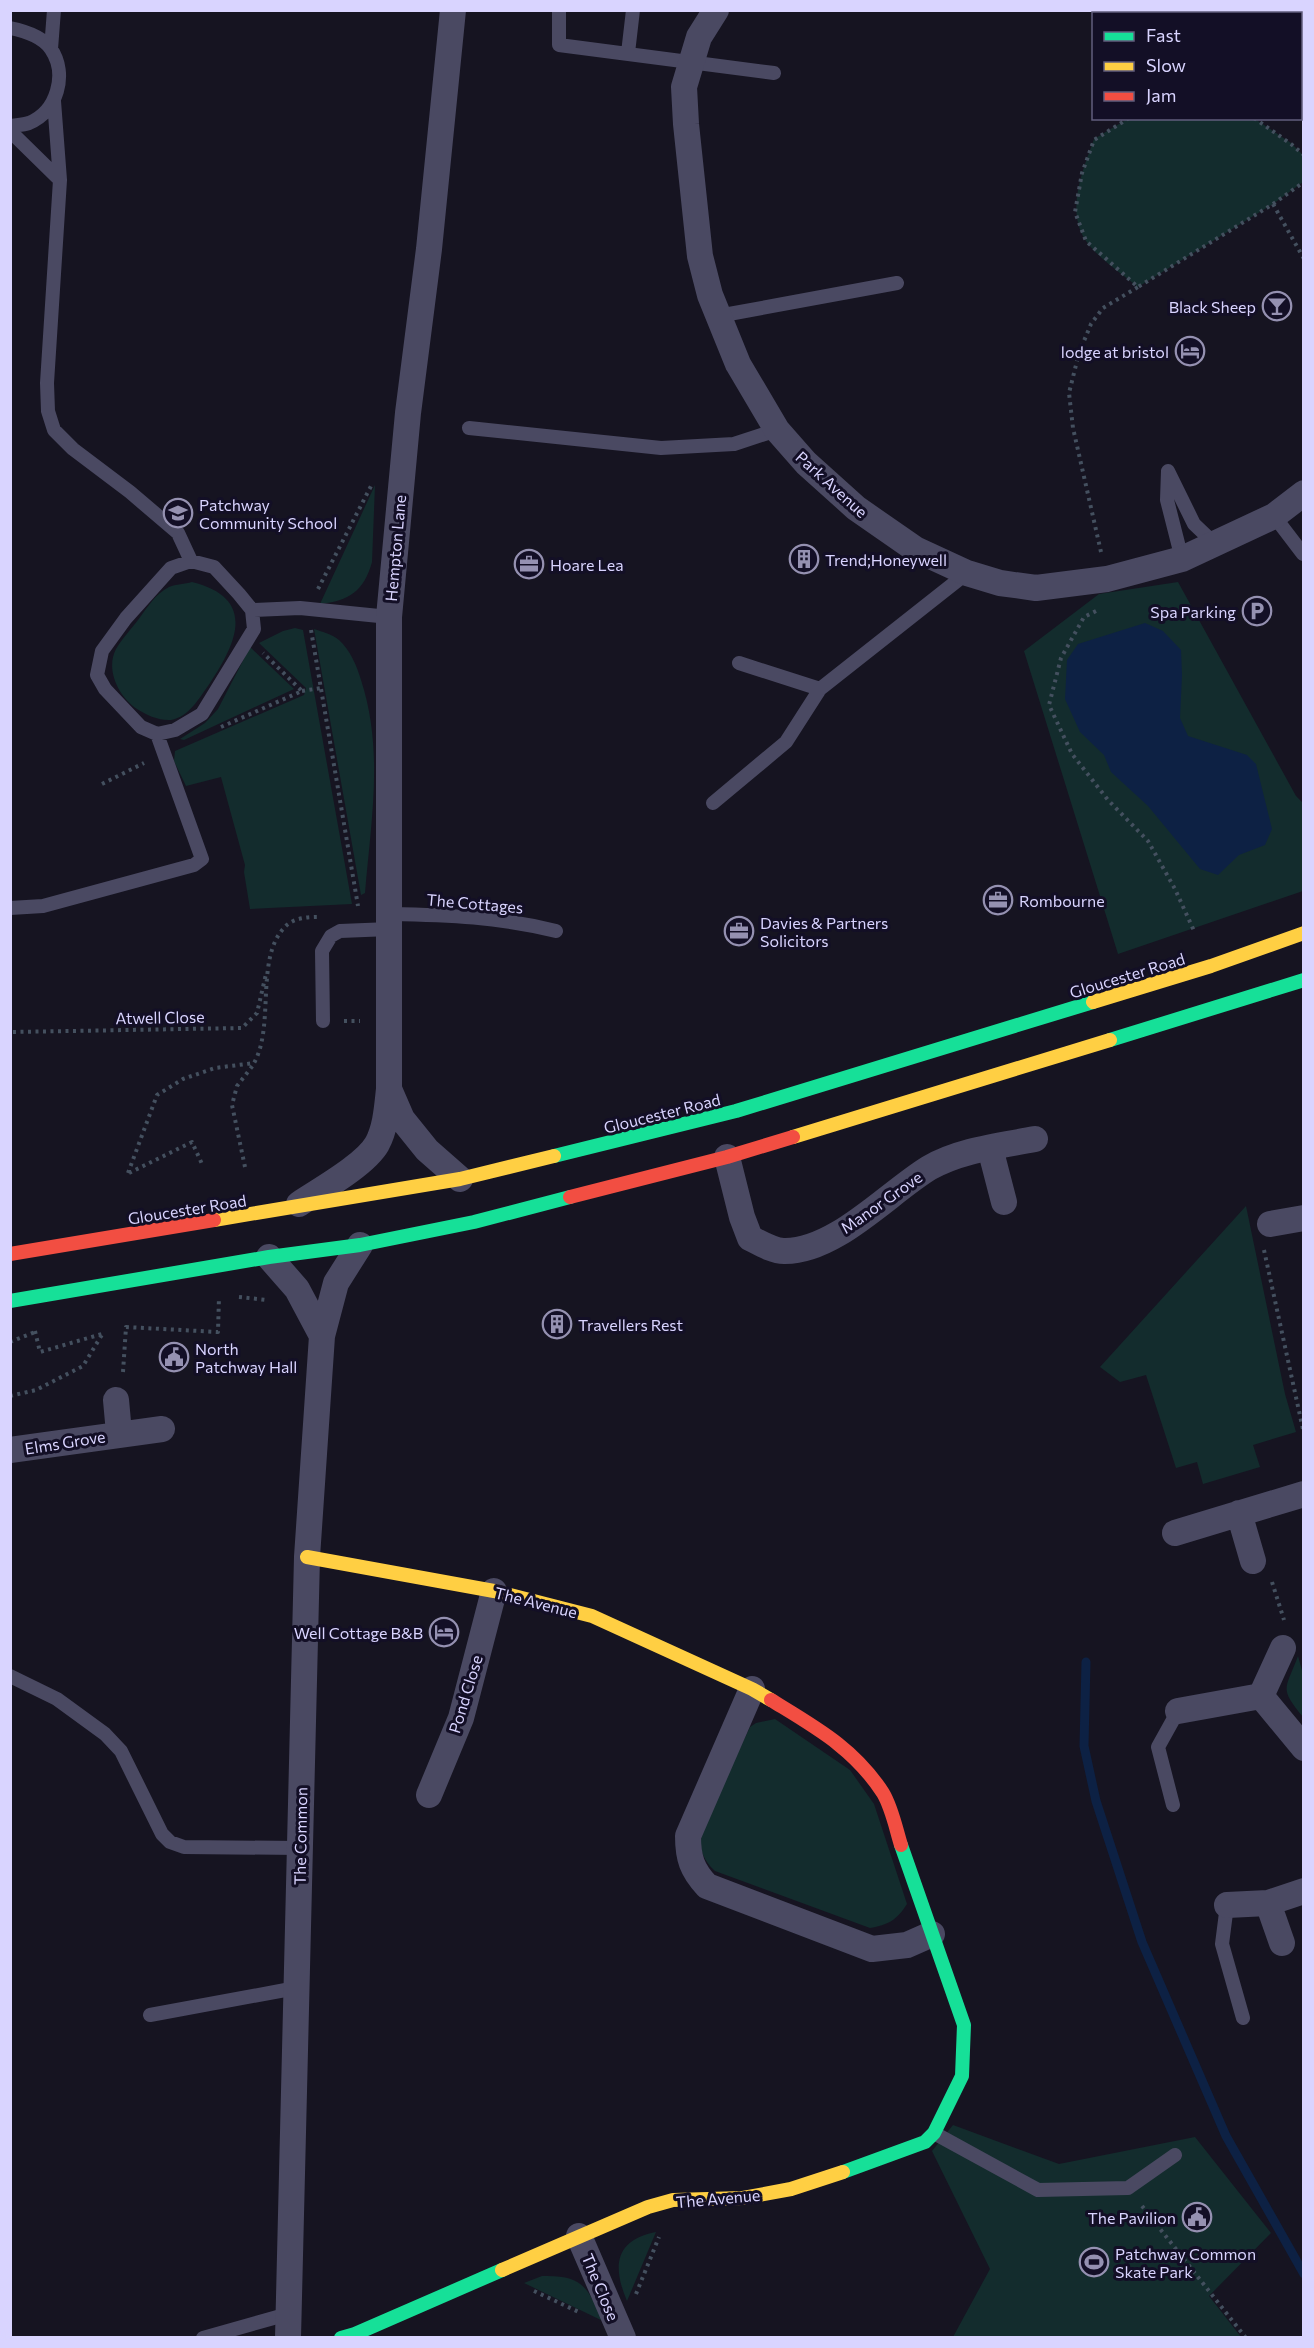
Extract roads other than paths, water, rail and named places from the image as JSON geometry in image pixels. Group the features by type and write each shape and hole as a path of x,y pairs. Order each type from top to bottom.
{"main road":[{"name":"Gloucester Road","path":"10,1254 460,1179 736,1111 1210,966 1304,933"},
{"path":"10,1301 269,1257 360,1245 474,1222 727,1157 1304,980"},
{"name":"The Avenue","path":"307,1557 494,1591 592,1616 752,1689 830,1736 872,1776 884,1795 964,2025 962,2076 934,2133 925,2142 877,2161 791,2189 743,2198 673,2200 648,2207 355,2334 341,2337"}],"street":[{"name":"Hempton Lane","path":"296,1206 362,1161 376,1144 384,1126 389,1089 389,617 408,413 429,249 453,10"},
{"name":"Park Avenue","path":"716,10 699,37 684,87 700,256 710,295 738,364 777,430 806,463 856,508 915,549 967,573 999,583 1036,588 1107,579 1182,559 1274,516 1304,493"},
{"name":"Hempton Lane","path":"389,1089 402,1119 428,1150 460,1179"},
{"name":"Manor Grove","path":"727,1157 741,1217 750,1238 782,1251 806,1248 824,1240 866,1216 929,1168 966,1153 1035,1139"},
{"path":"990,1148 1004,1202"},
{"path":"1270,1224 1304,1218"},
{"name":"The Common","path":"288,2326 307,1557 322,1336 336,1283 360,1245"},
{"path":"269,1257 297,1289 322,1336"},
{"name":"Elms Grove","path":"116,1400 119,1433"},
{"name":"Elms Grove","path":"10,1450 119,1433 162,1429"},
{"path":"1175,1533 1304,1494"},
{"path":"1239,1514 1253,1561"},
{"name":"Pond Close","path":"429,1795 461,1718 494,1591"},
{"path":"1261,1696 1283,1648"},
{"path":"752,1689 688,1836 688,1855 694,1874 707,1886 872,1949 907,1945 932,1934"},
{"path":"1179,1711 1261,1696"},
{"path":"1261,1696 1304,1748"},
{"path":"1227,1905 1268,1903 1304,1891"},
{"path":"1268,1903 1282,1943"},
{"name":"The Close","path":"579,2236 623,2337"}],"lane":[{"path":"54,10 51,49 60,75 54,101 60,180 47,383 48,411 54,430 72,449 130,492 178,533 191,561"},
{"path":"559,10 559,45 628,52 774,73"},
{"path":"628,52 633,10"},
{"path":"10,28 32,33 51,49"},
{"path":"10,126 27,124 42,116 54,101"},
{"path":"10,131 60,180"},
{"path":"718,316 897,284"},
{"path":"469,428 661,448 734,444 777,430"},
{"path":"1182,559 1167,500 1168,471 1194,524 1215,544"},
{"path":"1274,516 1303,554"},
{"path":"191,561 214,567 252,610 254,629 202,714 175,730 157,734 141,727 105,689 98,675 102,651 126,618 171,568 191,561"},
{"path":"712,804 786,742 820,688 967,573"},
{"path":"252,610 308,610 389,617"},
{"path":"739,663 820,688"},
{"path":"10,908 43,906 194,865 202,859 157,734"},
{"name":"The Cottages","path":"323,1021 322,951 331,936 340,931 390,921 461,915 519,922 556,931"},
{"path":"10,1676 57,1699 105,1734 121,1750 162,1834 170,1842 184,1847 300,1848"},
{"path":"1173,1805 1158,1747 1179,1711"},
{"path":"1227,1905 1222,1944 1243,2018"},
{"path":"150,2014 296,1988"},
{"path":"934,2133 1038,2190 1128,2188 1175,2155"},
{"path":"203,2337 288,2326"}],"water":[{"path":"1145,623 1163,631 1181,650 1180,718 1188,736 1247,755 1256,764 1272,829 1265,845 1239,855 1218,875 1200,869 1148,806 1111,772 1104,755 1080,732 1065,699 1067,660 1078,644"}],"waterway":[{"path":"1086,1662 1084,1746 1096,1801 1142,1942 1226,2136 1304,2274"}],"place":[{"name":"Black Sheep","path":"1277,306"},
{"name":"lodge at bristol","path":"1190,351"},
{"name":"Patchway Community School","path":"178,513"},
{"name":"Trend;Honeywell","path":"804,559"},
{"name":"Hoare Lea","path":"529,564"},
{"name":"Spa Parking","path":"1257,611"},
{"name":"Rombourne","path":"998,900"},
{"name":"Davies & Partners Solicitors","path":"739,931"},
{"name":"Travellers Rest","path":"557,1324"},
{"name":"North Patchway Hall","path":"174,1357"},
{"name":"Well Cottage B&B","path":"444,1632"},
{"name":"The Pavilion","path":"1197,2217"},
{"name":"Patchway Common Skate Park","path":"1094,2262"}]}
